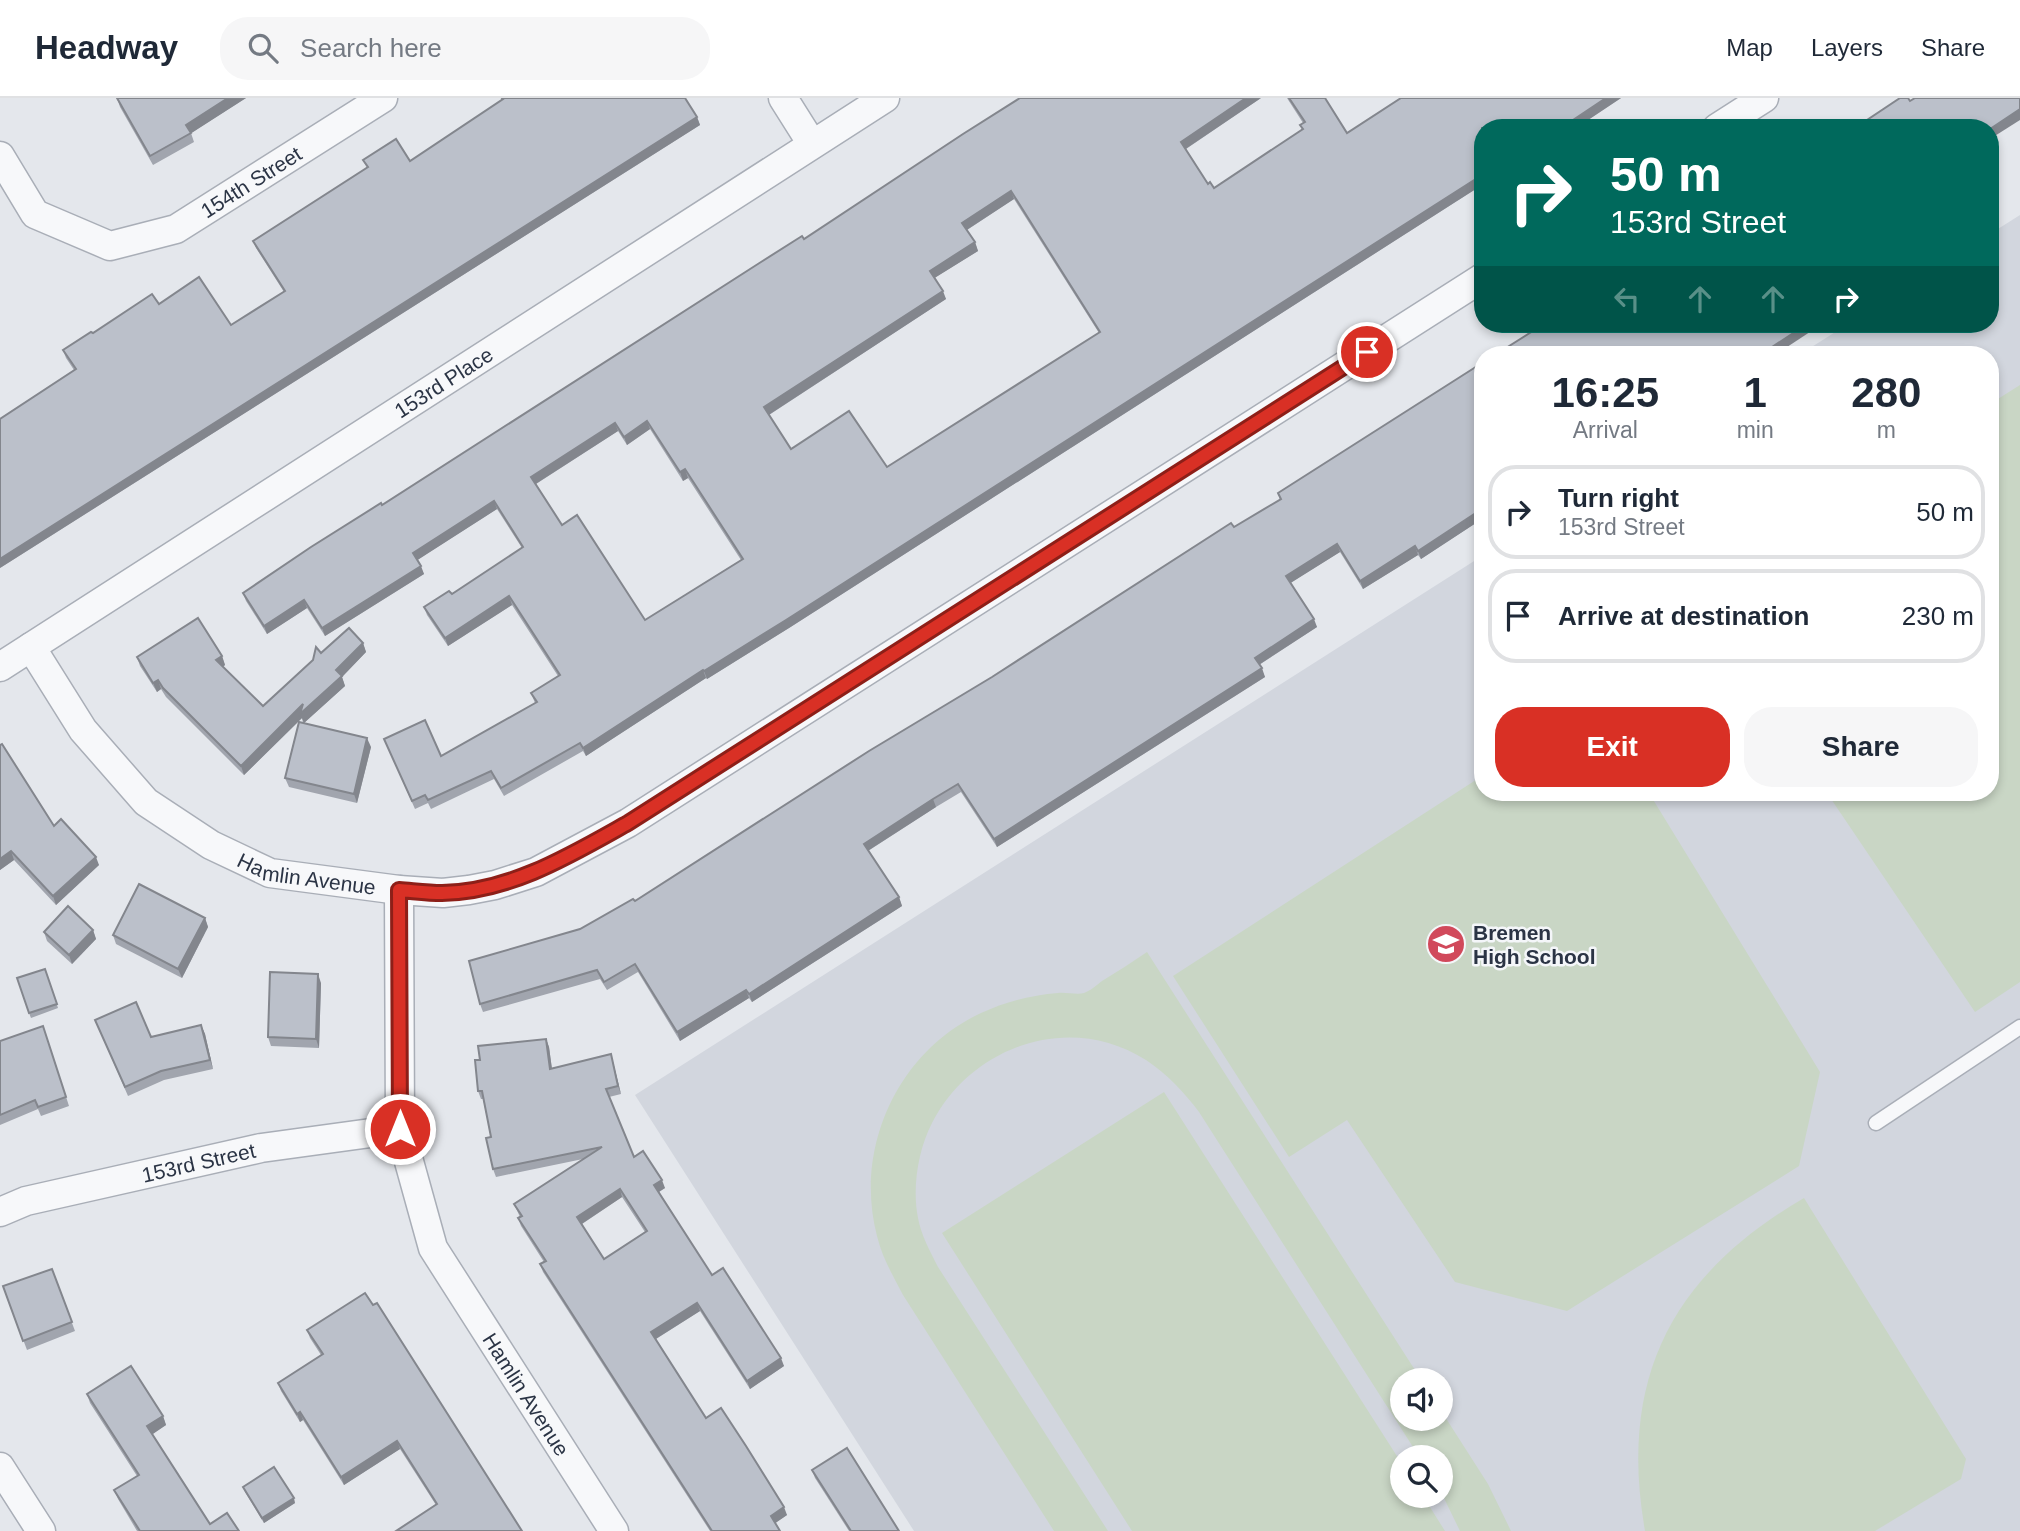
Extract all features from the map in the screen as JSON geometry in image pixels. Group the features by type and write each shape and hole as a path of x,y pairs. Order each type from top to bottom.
{"street":[{"name":"154th Street","path":"0,156 35,214 110,246 176,229 383,98"},
{"path":"783,98 813,144"},
{"name":"153rd Place","path":"0,667 885,98"},
{"path":"1731,119 1764,98"},
{"path":"399,890 443,893 495,885 536,872 628,823 1474,283"},
{"name":"Hamlin Avenue","path":"31,647 83,730 146,802 211,845 270,873 399,890 400,1129 433,1248 614,1531"},
{"name":"153rd Street","path":"0,1212 26,1201 261,1148 400,1129"},
{"path":"0,1467 41,1531"}],"lane":[{"path":"1876,1122 2020,1027"}],"shaded area":[{"name":"Bremen High School","path":"2020,215 2020,1531 914,1531 635,1095 1474,561 1474,801 1999,801 1999,346 1813,346 1834,333 1999,333 1999,228"}],"green space":[{"path":"2020,385 2020,982 1975,1012 1832,801 1999,801 1999,398"},
{"path":"1474,781 1474,801 1654,801 1820,1072 1799,1166 1567,1311 1455,1282 1347,1120 1289,1157 1173,976"},
{"path":"1147,952 1414,1368 1390,1368 1390,1411 1199,1112 1161,1071 1117,1045 1086,1038 1055,1038 1025,1044 997,1056 971,1074 949,1096 932,1123 920,1157 916,1206 921,1231 938,1267 1108,1531 1054,1531 903,1295 877,1236 871,1203 872,1170 878,1137 889,1107 905,1078 926,1052 951,1030 981,1013 1009,1002 1058,993 1084,993"},
{"path":"1164,1092 1390,1445 1390,1508 1431,1508 1445,1531 1132,1531 942,1233"},
{"path":"1804,1198 1966,1459 1961,1479 1875,1531 1645,1531 1639,1476 1640,1425 1649,1379 1665,1336 1689,1297 1720,1261 1758,1228"},
{"path":"1453,1429 1488,1484 1511,1531 1460,1531 1449,1508 1453,1508 1453,1445 1412,1445 1403,1431"}],"building":[{"path":"117,98 228,98 186,125 191,133 150,156"},
{"path":"502,98 685,98 697,117 0,559 0,419 76,369 63,350 152,294 159,304 199,277 231,325 285,291 253,241 368,167 363,160 396,139 410,161"},
{"path":"1020,98 1246,98 1181,142 1208,184 1210,182 1214,188 1303,129 1300,125 1305,122 1289,98 1325,98 1347,133 1401,98 1606,98 1574,119 1474,119 1474,180 583,748 580,743 501,788 491,771 428,800 425,795 412,801 384,739 425,720 441,756 537,702 531,693 560,675 509,596 445,638 424,607 449,591 452,594 523,547 494,501 413,553 421,566 322,628 304,600 264,626 243,593 311,547 381,503 382,505 802,236 804,239","holes":["1011,191 1100,332 887,467 849,411 791,449 764,407 943,291 930,271 975,242 962,223","647,421 680,472 685,469 743,559 645,620 577,515 562,525 531,477 615,423 624,437"]},
{"path":"1900,98 1908,98 1910,101 1915,98 2020,98 2020,109 1999,123 1999,119 1868,119"},
{"path":"1530,333 1793,333 1774,346 1509,346"},
{"path":"1474,368 1474,514 1418,551 1415,546 1360,581 1337,544 1286,576 1314,619 1255,658 1262,668 994,839 958,784 933,799 864,844 899,897 749,994 746,990 677,1032 635,964 604,982 597,970 480,1004 469,961 580,929 633,899 635,901 1231,523 1234,527 1281,499 1278,493"},
{"path":"198,618 222,656 216,660 263,706 313,660 316,647 321,653 349,628 363,643 336,670 342,676 300,714 303,704 241,766 158,680 153,683 137,657"},
{"path":"299,722 367,738 354,794 285,778"},
{"path":"2,744 54,826 61,819 96,857 53,896 11,851 0,859"},
{"path":"139,884 205,918 178,969 113,935"},
{"path":"68,906 93,930 69,955 44,932"},
{"path":"45,969 57,1004 29,1013 17,978"},
{"path":"270,972 318,974 316,1039 268,1037"},
{"path":"136,1002 151,1037 201,1025 210,1060 161,1071 125,1087 95,1020"},
{"path":"43,1026 66,1097 38,1107 35,1100 0,1115 0,1041"},
{"path":"546,1039 550,1069 611,1054 618,1086 606,1089 634,1157 643,1151 662,1180 654,1185 712,1275 723,1268 781,1358 747,1381 697,1303 651,1332 706,1418 721,1408 746,1446 784,1507 771,1516 780,1531 712,1531 540,1264 546,1261 518,1218 522,1216 514,1204 602,1147 493,1169 486,1138 491,1137 482,1091 478,1091 475,1060 480,1060 478,1046","holes":["620,1189 647,1231 604,1259 577,1217"]},
{"path":"52,1269 72,1322 23,1341 3,1286"},
{"path":"365,1293 373,1305 377,1303 522,1531 396,1531 437,1504 397,1441 341,1477 300,1412 297,1414 278,1383 323,1354 307,1330"},
{"path":"131,1366 163,1416 147,1426 210,1524 227,1513 239,1531 140,1531 114,1490 139,1475 87,1394"},
{"path":"847,1448 899,1531 851,1531 812,1470"},
{"path":"274,1467 294,1498 262,1518 243,1487"}],"place":[{"name":"Bremen High School","path":"1446,944"}],"route":[{"path":"400,1129 399,890 443,893 495,885 536,872 628,823 1367,352"}]}
